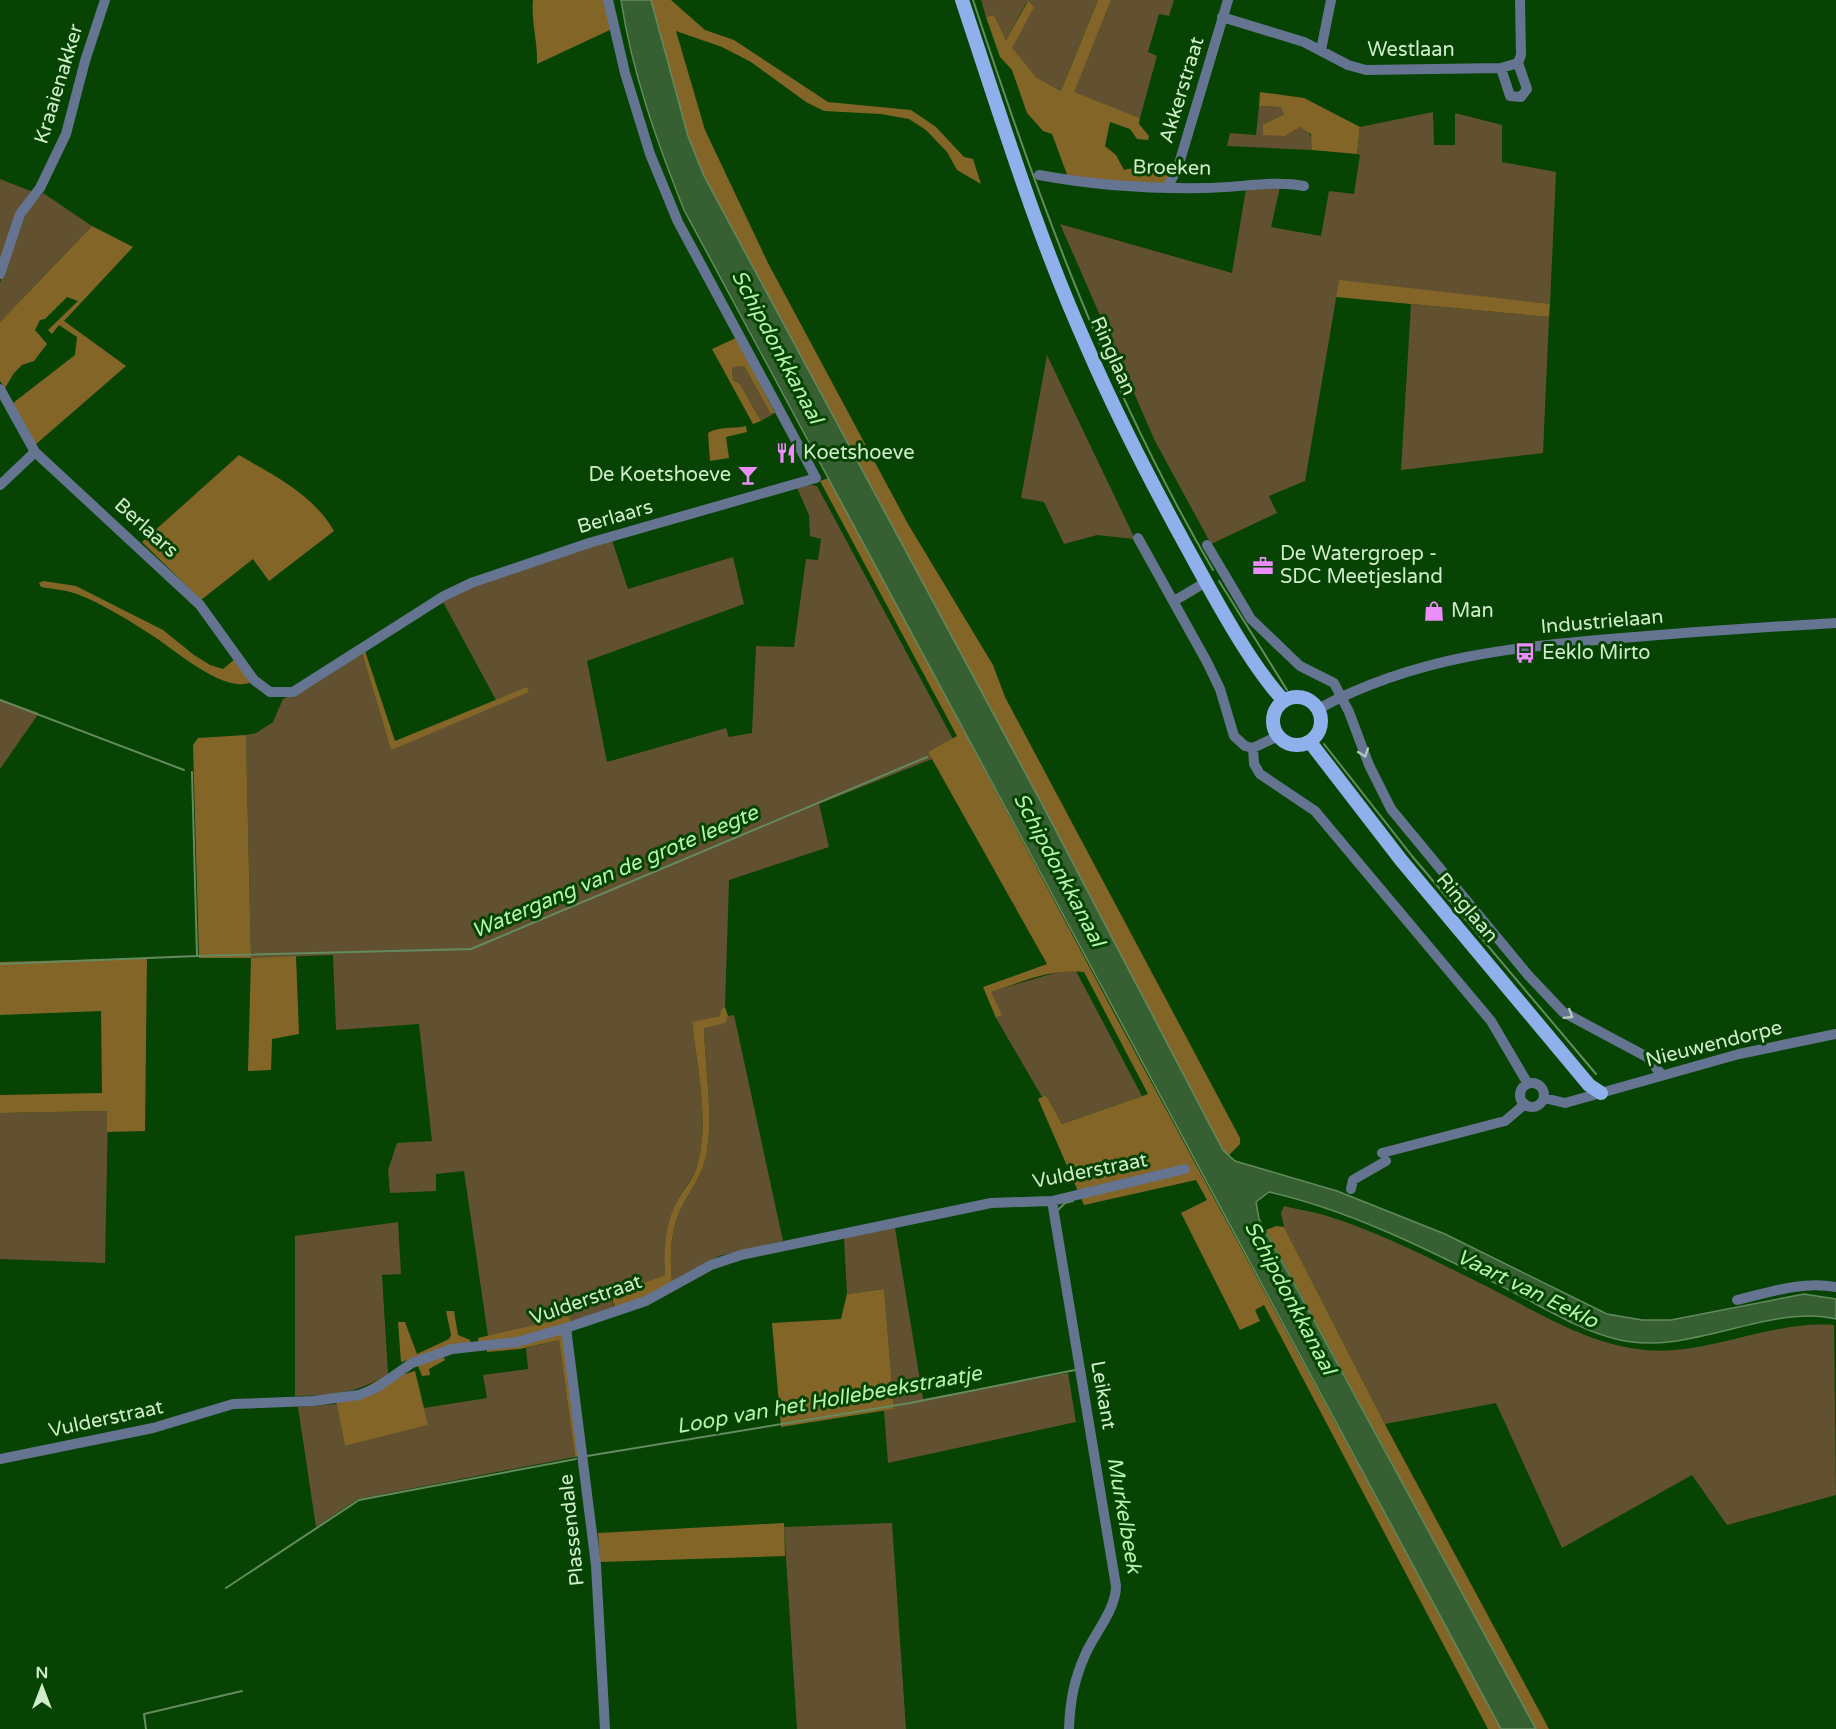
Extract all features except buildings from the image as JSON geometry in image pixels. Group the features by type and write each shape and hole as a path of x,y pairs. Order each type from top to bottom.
{"main road":[{"name":"Ringlaan","path":"962,0 1028,198 1083,338 1136,452 1206,582 1255,660 1284,700"},
{"path":"1305,698 1318,709 1321,726 1310,742 1290,744 1278,736 1273,717 1284,700 1305,698"},
{"name":"Ringlaan","path":"1310,742 1401,860 1589,1085 1601,1093"}],"street":[{"name":"Kraaienakker","path":"0,274 20,214 40,188 66,134 85,61 105,0"},
{"name":"Berlaars","path":"35,452 175,579 200,605 254,680 264,689 276,694 301,689 404,621 471,583 589,543 816,478 678,222 650,154 625,73 608,0"},
{"name":"Akkerstraat","path":"1167,188 1178,167 1228,0"},
{"path":"1321,50 1331,0"},
{"name":"Westlaan","path":"1222,18 1304,42 1348,65 1366,70 1510,66 1521,55 1520,0"},
{"name":"Broeken","path":"1039,175 1087,184 1167,188 1284,183 1304,186"},
{"path":"0,388 35,452 0,485"},
{"path":"1138,538 1220,689 1234,736 1245,746 1253,748 1278,736"},
{"path":"1207,545 1251,619 1300,666 1334,683 1343,698"},
{"path":"1174,601 1206,582"},
{"name":"Industrielaan","path":"1318,709 1417,669 1465,655 1525,646 1836,623"},
{"name":"Ringlaan","path":"1343,698 1369,765 1391,809 1528,975 1563,1012 1647,1057 1662,1075"},
{"path":"1253,748 1254,764 1260,774 1315,811 1491,1021 1528,1084"},
{"name":"Nieuwendorpe","path":"1544,1098 1565,1103 1769,1047 1836,1034"},
{"path":"1528,1084 1538,1084 1541,1087 1544,1098 1538,1105 1531,1107 1525,1104 1521,1093 1528,1084"},
{"path":"1351,1189 1353,1180 1384,1157 1505,1121 1525,1104"},
{"name":"Vulderstraat","path":"0,1459 153,1428 233,1404 313,1401 360,1395 376,1388 412,1363 452,1349 517,1342 566,1328 646,1301 711,1265 741,1255 991,1203 1052,1201 1185,1169"},
{"name":"Leikant","path":"1052,1201 1116,1586 1115,1597 1086,1652 1071,1693 1069,1729"},
{"path":"1737,1300 1797,1285 1818,1284 1836,1287"},
{"name":"Plassendale","path":"566,1328 596,1565 605,1729"}],"shaded area":[{"path":"533,0 605,0 612,29 537,64"},
{"path":"651,0 671,0 705,30 734,40 828,102 911,110 936,127 964,157 973,159 981,184 957,170 947,152 926,130 909,119 881,114 824,111 806,102 751,62 722,47 676,31 705,130 768,263 908,524 993,665 1005,697 1240,1138 1240,1144 1228,1156 1042,804 704,176 688,136"},
{"path":"981,0 1098,0 1061,91 1036,77 1011,48 1027,1 1006,40 994,15 986,17"},
{"path":"1098,0 1111,0 1074,92 1140,118 1139,124 1149,136 1148,140 1137,139 1130,129 1110,122 1105,146 1116,155 1124,170 1170,168 1166,182 1161,185 1068,177 1052,134 1043,131 1027,113 1012,70 1000,57 986,17 994,15 1006,40 1028,1 1034,7 1012,48 1036,77 1061,91"},
{"path":"1111,0 1174,0 1169,16 1159,14 1148,52 1157,56 1140,118 1073,92"},
{"path":"1260,92 1304,98 1360,127 1357,154 1312,150 1311,134 1300,127 1285,136 1263,135 1263,125 1284,114 1280,107 1259,106"},
{"path":"1259,106 1280,107 1284,114 1271,121 1285,136 1300,127 1307,129 1313,141 1312,150 1227,146 1230,133 1256,135"},
{"path":"1433,112 1434,145 1455,145 1455,113 1502,125 1502,162 1556,172 1550,304 1339,281 1305,481 1269,496 1277,513 1211,544 1155,441 1060,224 1232,273 1246,189 1280,187 1271,227 1321,236 1329,191 1354,194 1360,155 1357,154 1360,127"},
{"path":"0,179 33,192 0,267"},
{"path":"43,193 92,226 0,322 0,283 22,217"},
{"path":"92,226 133,247 64,321 126,366 35,445 13,403 75,355 77,337 59,325 52,334 48,330 78,301 67,297 45,319 40,320 35,330 47,344 34,361 22,365 14,373 5,388 0,381 0,322"},
{"path":"1339,280 1550,304 1549,317 1336,297"},
{"path":"1411,304 1549,317 1543,453 1401,470"},
{"path":"736,338 775,413 770,413 744,366 732,367 733,380 740,384 761,421 753,424 712,349"},
{"path":"1047,355 1135,539 1097,535 1064,544 1044,502 1021,498"},
{"path":"744,366 770,413 775,413 761,421 740,384 733,380 732,367"},
{"path":"746,426 747,432 726,437 729,458 710,461 708,433 721,428"},
{"path":"239,455 304,496 315,506 334,531 269,581 253,559 201,600 142,542"},
{"path":"829,478 1116,1017 1501,1729 1488,1729 1264,1305 1255,1310 1260,1321 1240,1330 1181,1213 1207,1200 1196,1180 1084,1205 1038,1099 1046,1095 1062,1124 1148,1094 1084,972 1048,974 991,992 1002,1015 996,1018 983,987 1047,964 928,752 957,736 820,481"},
{"path":"817,486 953,739 928,752 932,759 819,804 829,847 729,880 725,1007 721,1009 720,1016 692,1023 701,1094 701,1149 696,1171 679,1198 672,1216 666,1246 665,1275 611,1295 614,1308 571,1322 567,1312 547,1322 488,1336 464,1171 436,1174 436,1191 390,1193 388,1170 397,1143 432,1141 419,1024 336,1030 333,955 251,958 246,735 256,733 273,722 283,699 315,684 362,653 391,750 527,688 496,700 443,602 472,586 612,540 628,589 733,557 744,604 587,661 607,762 726,728 729,737 752,733 756,646 794,647 806,559 818,560 821,539 810,536 809,515 797,488"},
{"path":"43,581 76,586 163,630 210,665 223,669 235,659 251,682 240,684 227,682 213,676 114,612 77,594 41,587 39,583"},
{"path":"365,651 395,741 527,687 529,692 391,750 362,653"},
{"path":"0,699 39,713 0,769"},
{"path":"246,735 251,958 199,958 193,745 198,738"},
{"path":"296,956 299,1034 272,1039 271,1070 248,1071 251,958"},
{"path":"147,958 145,1131 107,1132 107,1111 0,1113 0,1095 102,1093 101,1011 0,1015 0,962"},
{"path":"1065,970 1076,971 1142,1096 1062,1124 1046,1095 1042,1097 996,1018 1001,1016 990,992"},
{"path":"725,1007 728,1016 726,1023 704,1028 709,1109 708,1141 704,1165 680,1210 675,1225 671,1250 672,1282 646,1297 615,1308 611,1295 665,1275 665,1245 668,1226 674,1207 694,1175 701,1149 701,1094 692,1022 720,1016 721,1009"},
{"path":"734,1015 783,1241 719,1256 672,1282 671,1250 675,1225 680,1210 704,1165 708,1141 709,1109 704,1027 726,1023 728,1016"},
{"path":"108,1111 105,1263 0,1259 0,1113"},
{"path":"1284,1206 1344,1221 1383,1237 1422,1254 1555,1322 1616,1345 1662,1351 1686,1349 1784,1328 1834,1325 1836,1495 1727,1525 1692,1475 1562,1548 1496,1403 1385,1424 1284,1227 1281,1213"},
{"path":"398,1222 401,1274 382,1275 388,1374 353,1390 295,1396 295,1236"},
{"path":"1276,1226 1284,1227 1388,1430 1549,1729 1536,1729 1266,1230"},
{"path":"895,1228 923,1399 1068,1373 1076,1422 888,1463 884,1410 894,1409 884,1289 847,1294 844,1238"},
{"path":"884,1289 894,1409 781,1427 772,1323 841,1319 847,1294"},
{"path":"446,1311 454,1311 458,1335 470,1340 471,1344 441,1349 445,1360 429,1369 430,1375 422,1376 415,1358 401,1362 398,1322 405,1322 417,1354 449,1339 451,1335"},
{"path":"567,1311 571,1322 579,1456 575,1457 559,1340 520,1349 487,1352 486,1343 479,1344 478,1338 547,1322"},
{"path":"559,1340 575,1457 358,1499 316,1527 298,1407 337,1404 345,1446 427,1425 424,1408 487,1398 483,1375 528,1369 526,1348"},
{"path":"415,1371 428,1425 345,1446 335,1395 361,1390 388,1374 405,1374"},
{"path":"784,1523 785,1556 600,1562 598,1533"},
{"path":"892,1523 906,1729 797,1729 784,1527"}],"water":[{"path":"621,0 651,0 688,136 704,176 1042,804 1223,1150 1235,1161 1337,1191 1445,1234 1607,1314 1642,1320 1671,1320 1804,1294 1836,1299 1836,1319 1810,1316 1783,1318 1671,1342 1643,1343 1616,1339 1575,1324 1451,1261 1362,1221 1269,1192 1256,1202 1259,1219 1536,1729 1501,1729 684,210 646,107"}],"waterway":[{"path":"973,0 1049,219 1108,363 1140,433 1213,570"},
{"path":"1219,581 1287,690"},
{"name":"Watergang van de grote leegte","path":"0,700 184,770"},
{"path":"1324,744 1412,856 1596,1074"},
{"name":"Watergang van de grote leegte","path":"192,772 197,956 471,949 927,757"},
{"path":"0,964 197,956"},
{"name":"Loop van het Hollebeekstraatje","path":"1058,1210 1065,1203 1073,1201"},
{"name":"Loop van het Hollebeekstraatje","path":"587,1456 910,1403 1075,1370"},
{"name":"Loop van het Hollebeekstraatje","path":"226,1588 359,1500 576,1459"},
{"name":"Loop van het Hollebeekstraatje","path":"146,1729 144,1714 242,1691"}],"place":[{"name":"Koetshoeve","path":"786,453"},
{"name":"De Koetshoeve","path":"748,475"},
{"name":"De Watergroep - SDC Meetjesland","path":"1263,566"},
{"name":"Man","path":"1434,611"},
{"name":"Eeklo Mirto","path":"1525,653"}],"water label":[{"name":"Schipdonkkanaal","path":"777,347"},
{"name":"Schipdonkkanaal","path":"1059,870"},
{"name":"Vaart van Eeklo","path":"1527,1289"},
{"name":"Schipdonkkanaal","path":"1290,1298"},
{"name":"Murkelbeek","path":"1124,1515"}]}
